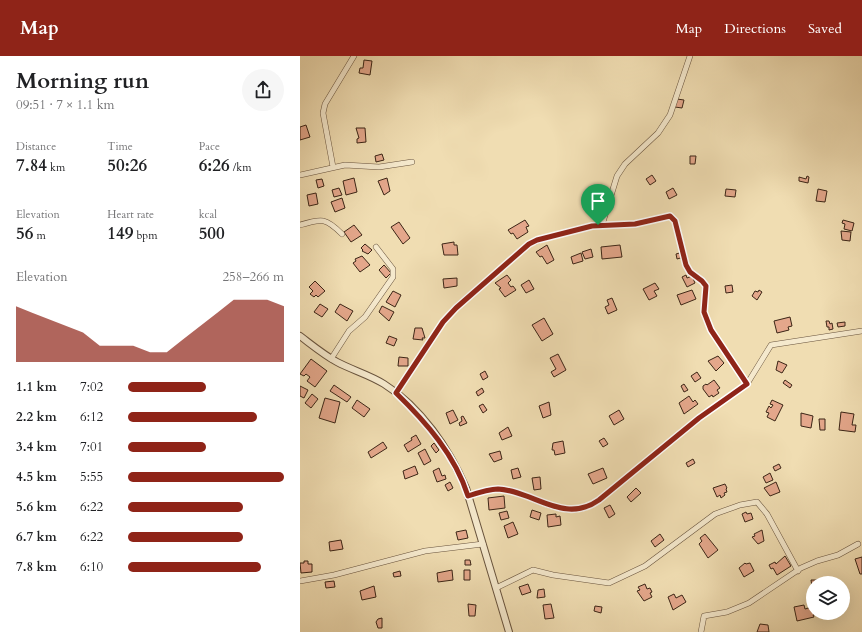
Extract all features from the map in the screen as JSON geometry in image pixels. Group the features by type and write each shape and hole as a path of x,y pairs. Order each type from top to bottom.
{"street":[{"path":"333,167 323,113 325,104 347,70 354,56"},
{"path":"602,226 617,176 625,164 658,133 670,115 690,56"},
{"path":"300,175 345,165 379,166 412,162"},
{"path":"396,393 443,322 456,308 529,244 548,237 592,226 635,224 670,216 672,217 686,265 690,272 706,286 704,312 711,330 747,384"},
{"path":"300,225 323,220 330,222 342,234"},
{"path":"331,358 351,329 365,317 393,278 394,270 376,247"},
{"path":"468,496 497,489 517,493 546,505 576,510 586,508 599,500 699,418 747,384 771,345 862,331"},
{"path":"300,336 331,358 382,383 396,393 427,424 443,446 456,467 468,496 509,632"},
{"path":"496,588 533,570 553,575 609,583 645,566 715,514 740,505 757,502 767,514 798,571"},
{"path":"300,581 334,575 425,551 483,544"},
{"path":"700,632 704,616 727,612 749,603 798,571 817,561 838,555 858,544"}],"building":[{"path":"364,60 372,61 370,75 359,73 360,68 363,68"},
{"path":"677,99 684,100 682,108 675,107"},
{"path":"306,125 310,137 300,140 300,127"},
{"path":"356,128 365,128 366,142 357,143 357,139 359,138"},
{"path":"382,154 384,160 376,162 375,156"},
{"path":"690,156 696,156 695,164 690,164"},
{"path":"652,175 656,181 650,185 646,179"},
{"path":"807,176 809,177 808,183 799,181 799,177 806,179"},
{"path":"354,178 357,192 346,195 343,181"},
{"path":"387,178 390,191 384,195 378,181"},
{"path":"322,179 324,186 318,188 316,180"},
{"path":"339,188 342,195 334,197 332,190"},
{"path":"673,188 677,195 669,199 666,192"},
{"path":"726,189 736,190 735,197 725,196"},
{"path":"818,189 827,191 825,202 816,201"},
{"path":"316,193 318,204 309,206 307,195"},
{"path":"342,198 345,208 335,212 331,202"},
{"path":"525,220 529,226 526,227 528,232 517,239 513,233 511,234 508,230"},
{"path":"843,220 854,223 852,231 844,229 845,224 842,223"},
{"path":"399,222 410,238 403,244 391,227"},
{"path":"354,225 362,235 351,242 344,232"},
{"path":"841,231 851,232 850,241 842,240"},
{"path":"454,242 454,245 457,245 458,255 444,255 442,244"},
{"path":"365,244 372,250 368,254 362,251 363,250 361,248"},
{"path":"547,245 554,260 547,264 542,256 540,257 536,252"},
{"path":"620,245 622,257 602,259 601,247"},
{"path":"591,249 593,257 585,259 582,252"},
{"path":"683,252 684,257 677,259 676,254"},
{"path":"581,253 583,261 573,264 571,257"},
{"path":"362,256 370,265 360,272 353,263 356,261 355,259"},
{"path":"384,265 391,273 386,278 379,270"},
{"path":"507,275 511,280 508,283 516,290 505,297 499,289 501,288 495,283"},
{"path":"686,275 687,278 692,276 695,283 687,287 682,277"},
{"path":"457,278 457,286 444,288 443,279"},
{"path":"529,280 534,289 526,293 521,285"},
{"path":"315,281 325,291 318,297 316,295 314,297 310,294 313,291 309,287"},
{"path":"655,283 659,289 654,291 657,296 649,300 643,289"},
{"path":"732,285 733,292 726,293 725,286"},
{"path":"692,290 696,299 681,305 677,295"},
{"path":"759,290 762,292 757,300 752,296 755,291 758,292"},
{"path":"393,291 401,295 395,307 386,302"},
{"path":"612,298 617,310 608,314 605,307 609,305 607,300"},
{"path":"320,304 328,309 322,317 314,312"},
{"path":"340,304 353,311 347,321 335,312"},
{"path":"382,306 394,312 389,321 379,312"},
{"path":"790,317 792,326 788,327 789,330 777,333 774,321"},
{"path":"544,318 553,334 542,341 532,325"},
{"path":"826,321 829,321 830,324 832,323 833,329 829,330"},
{"path":"845,322 845,326 838,327 837,323"},
{"path":"415,328 422,328 425,338 422,338 423,340 413,339"},
{"path":"389,336 397,339 394,346 386,343"},
{"path":"558,354 566,370 554,377 551,372 556,369 550,358"},
{"path":"718,356 724,363 716,371 708,361"},
{"path":"399,357 408,358 408,366 398,366"},
{"path":"311,359 327,371 315,387 307,381 310,377 306,374 304,376 300,374"},
{"path":"778,361 787,365 782,373 776,370"},
{"path":"485,371 488,377 483,380 480,374"},
{"path":"697,372 701,378 695,382 691,376"},
{"path":"714,380 720,388 717,390 719,393 713,397 712,395 709,397 703,389 703,386"},
{"path":"785,380 792,385 790,388 783,383"},
{"path":"684,384 688,390 684,392 681,386"},
{"path":"334,385 351,397 347,402 330,391"},
{"path":"300,386 308,390 304,398 300,396"},
{"path":"482,388 484,392 478,396 476,392"},
{"path":"312,394 318,399 311,408 305,403"},
{"path":"689,396 693,402 695,400 698,404 684,414 679,403"},
{"path":"325,398 340,402 335,423 319,418"},
{"path":"357,400 370,409 364,417 352,408"},
{"path":"772,400 783,405 775,421 767,417 769,413 766,412 769,406 771,408 773,405 770,404"},
{"path":"549,402 551,415 543,418 539,406"},
{"path":"483,404 487,410 483,413 479,406"},
{"path":"453,410 458,420 450,424 446,413"},
{"path":"619,410 624,419 614,425 609,416"},
{"path":"841,412 854,414 852,425 856,425 855,432 839,430"},
{"path":"801,413 813,416 811,428 801,426"},
{"path":"463,416 467,423 460,426 459,423 462,421 461,417"},
{"path":"819,419 825,419 825,430 820,430"},
{"path":"508,427 512,436 502,440 499,433"},
{"path":"416,435 421,444 408,452 404,445 412,440 411,438"},
{"path":"604,438 608,444 603,447 599,441"},
{"path":"563,441 565,453 555,455 554,450 552,450 553,443"},
{"path":"383,442 387,448 371,458 368,452"},
{"path":"434,443 439,450 436,453 431,446"},
{"path":"425,449 431,461 424,465 418,453"},
{"path":"500,451 502,459 494,462 489,454"},
{"path":"693,459 695,463 688,467 686,463"},
{"path":"779,464 781,468 775,471 773,467"},
{"path":"415,466 418,474 405,479 403,471"},
{"path":"439,468 442,476 445,475 446,479 437,482 433,471"},
{"path":"518,468 521,477 513,479 511,470"},
{"path":"603,468 607,478 593,484 588,474"},
{"path":"770,473 773,480 766,483 763,477"},
{"path":"540,477 541,489 534,490 532,478"},
{"path":"450,482 453,488 448,491 445,485"},
{"path":"776,482 780,492 770,496 764,488"},
{"path":"725,484 727,492 724,493 725,495 721,498 720,495 717,497 713,488"},
{"path":"636,488 641,493 631,502 627,497"},
{"path":"504,496 505,508 489,510 488,498"},
{"path":"610,505 615,514 609,518 604,508"},
{"path":"532,510 541,513 539,520 530,517"},
{"path":"507,511 509,518 501,520 499,513"},
{"path":"746,512 747,514 751,513 753,519 745,522 742,514"},
{"path":"556,514 556,517 560,516 561,525 548,527 547,515"},
{"path":"513,522 518,534 508,538 504,526"},
{"path":"466,530 468,538 458,540 456,532"},
{"path":"762,530 764,541 758,544 752,537 755,536 754,534"},
{"path":"660,534 664,540 655,547 651,541"},
{"path":"705,534 718,550 708,558 699,544 702,541 700,538"},
{"path":"341,540 343,549 330,551 329,542"},
{"path":"785,556 791,566 777,575 773,568 771,569 769,565 775,562 776,564"},
{"path":"862,557 862,574 860,574 855,559"},
{"path":"465,560 470,560 471,565 465,565"},
{"path":"304,561 308,561 308,564 312,564 312,572 301,573 300,563 304,563"},
{"path":"745,563 750,563 754,571 744,577 739,568"},
{"path":"452,570 453,580 438,582 437,573"},
{"path":"464,570 470,570 470,580 464,580"},
{"path":"400,571 401,576 394,577 393,573"},
{"path":"334,581 335,587 326,588 325,582"},
{"path":"528,584 531,592 522,595 519,587"},
{"path":"645,584 647,589 650,588 652,597 644,601 637,591 640,590 638,587"},
{"path":"374,586 376,597 362,600 360,591"},
{"path":"544,589 545,597 537,598 538,590"},
{"path":"674,594 676,598 682,595 686,602 673,610 668,597"},
{"path":"468,604 476,605 475,616 469,616"},
{"path":"551,604 554,618 545,619 543,605"},
{"path":"804,605 806,609 806,619 797,621 794,607"},
{"path":"595,606 602,607 601,613 594,611"},
{"path":"382,618 382,628 378,628 376,622 378,619"},
{"path":"760,624 768,625 769,632 757,632"}],"route":[{"path":"670,216 672,217 675,221 686,265 690,272 706,286 704,312 711,330 747,384 740,391 699,418 593,505 586,508 576,510 546,505 517,493 497,489 468,496 466,488 451,457 427,424 396,393 443,322 464,300 529,244 537,240 598,225 606,226 635,224 670,216"}]}
